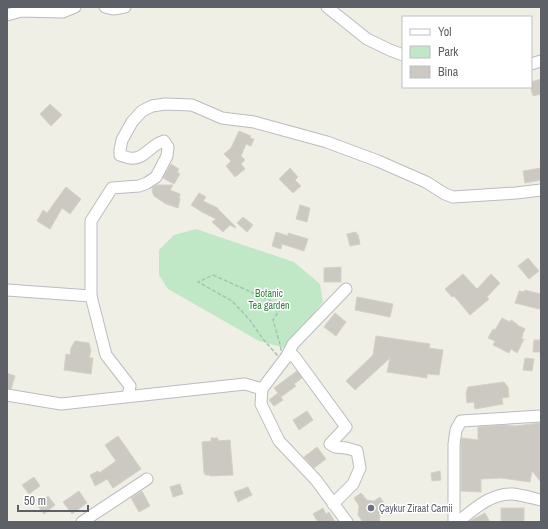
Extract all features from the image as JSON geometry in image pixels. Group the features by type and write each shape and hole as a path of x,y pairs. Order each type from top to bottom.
{"street":[{"path":"7,15 21,11 63,12 76,7"},
{"path":"105,7 113,9 125,7"},
{"path":"327,7 367,39 402,55"},
{"path":"128,396 130,386 106,355 92,296 91,221 112,188 139,186 147,183 156,176 167,156 168,147 164,142 159,142 140,156 131,159 120,155 122,140 132,122 142,111 152,106 165,104 192,105 222,118 254,122 327,142 378,161 426,182 445,194 454,197 541,190"},
{"path":"346,288 293,344 262,389 261,404 279,441 316,480 346,522"},
{"path":"7,290 92,296"},
{"path":"282,362 294,356 346,427 330,444 335,447 357,451 360,468 358,473 352,484 333,504"},
{"path":"7,395 60,404 244,384 262,389"},
{"path":"454,522 454,444 456,430 461,421 541,416"},
{"path":"82,522 147,479"},
{"path":"458,522 480,504 496,496 512,494 541,500"}],"path":[{"path":"280,344 273,320 282,306 214,274 198,282 232,301 282,362"}],"green space":[{"name":"Botanic Tea garden","path":"196,229 294,262 320,284 323,302 285,348 259,341 168,289 159,275 159,250 174,235"}],"building":[{"path":"541,79 541,94 533,96 531,89 532,82"},
{"path":"50,104 62,115 51,126 40,114"},
{"path":"239,131 251,136 250,138 254,139 251,146 246,144 241,156 245,160 241,164 245,169 235,177 226,166 231,161 224,154 231,148"},
{"path":"171,164 179,169 177,172 180,174 174,184 163,178"},
{"path":"290,168 298,177 295,180 301,186 293,193 279,179"},
{"path":"541,168 541,180 525,183 523,171"},
{"path":"157,185 173,185 170,190 180,194 178,208 166,204 154,196 152,191 153,187"},
{"path":"66,187 81,199 70,214 62,208 50,229 37,221 43,210 47,213"},
{"path":"199,193 206,197 203,201 218,208 236,227 235,228 230,225 223,232 212,222 216,219 191,205"},
{"path":"300,205 310,208 307,222 296,219"},
{"path":"243,217 253,225 247,232 237,223"},
{"path":"276,232 288,236 288,233 308,239 304,251 282,244 281,249 272,246"},
{"path":"356,232 357,235 358,234 360,244 350,246 347,234"},
{"path":"528,258 539,271 529,279 518,266"},
{"path":"341,267 341,282 324,282 324,268"},
{"path":"463,274 477,289 491,274 500,283 487,297 489,299 470,315 454,296 452,297 445,289"},
{"path":"525,290 541,294 541,306 539,309 515,303 519,291 524,292"},
{"path":"357,297 393,304 390,317 355,310"},
{"path":"335,313 346,322 336,336 324,327"},
{"path":"502,318 510,322 511,320 525,329 521,339 524,339 517,353 511,349 509,353 493,345 495,341 488,338"},
{"path":"376,336 430,344 429,348 443,350 439,375 427,374 427,378 387,372 390,358 355,390 346,381 373,355"},
{"path":"534,340 541,340 541,352 533,352"},
{"path":"75,341 89,343 91,351 89,358 93,358 91,374 64,370 66,354 70,355 71,348"},
{"path":"525,358 534,359 532,371 523,370"},
{"path":"297,371 302,378 294,384 296,386 281,397 274,388"},
{"path":"7,373 15,376 11,389 7,388"},
{"path":"504,382 508,387 509,397 502,398 503,404 475,409 474,402 467,403 466,393 468,387"},
{"path":"278,393 283,400 274,406 269,400"},
{"path":"307,411 313,420 299,430 293,420"},
{"path":"541,423 541,482 532,471 530,482 501,478 481,479 481,492 461,491 462,438 478,440 478,427 504,425 515,426"},
{"path":"118,436 141,469 113,488 107,479 95,486 90,475 98,471 99,473 116,461 105,445"},
{"path":"211,438 218,438 218,441 230,440 233,475 205,475 202,442 211,441"},
{"path":"317,447 326,459 314,468 304,457"},
{"path":"440,471 441,480 432,481 431,473"},
{"path":"34,477 40,486 29,494 22,485"},
{"path":"180,484 183,494 173,497 170,487"},
{"path":"248,487 252,495 238,502 234,492"},
{"path":"79,491 87,503 72,514 63,502"},
{"path":"142,491 150,506 139,512 131,498"},
{"name":"Çaykur Ziraat Camii","path":"361,493 367,500 374,501 380,497 386,506 381,510 379,522 363,522 358,515 359,506 354,498"},
{"path":"48,496 55,505 44,514 37,505"},
{"path":"323,508 326,514 329,512 335,522 318,522 313,514"},
{"path":"501,508 524,508 524,522 501,522"},
{"path":"485,513 490,522 469,522 470,521"}],"place":[{"name":"Çaykur Ziraat Camii","path":"371,508"}]}
